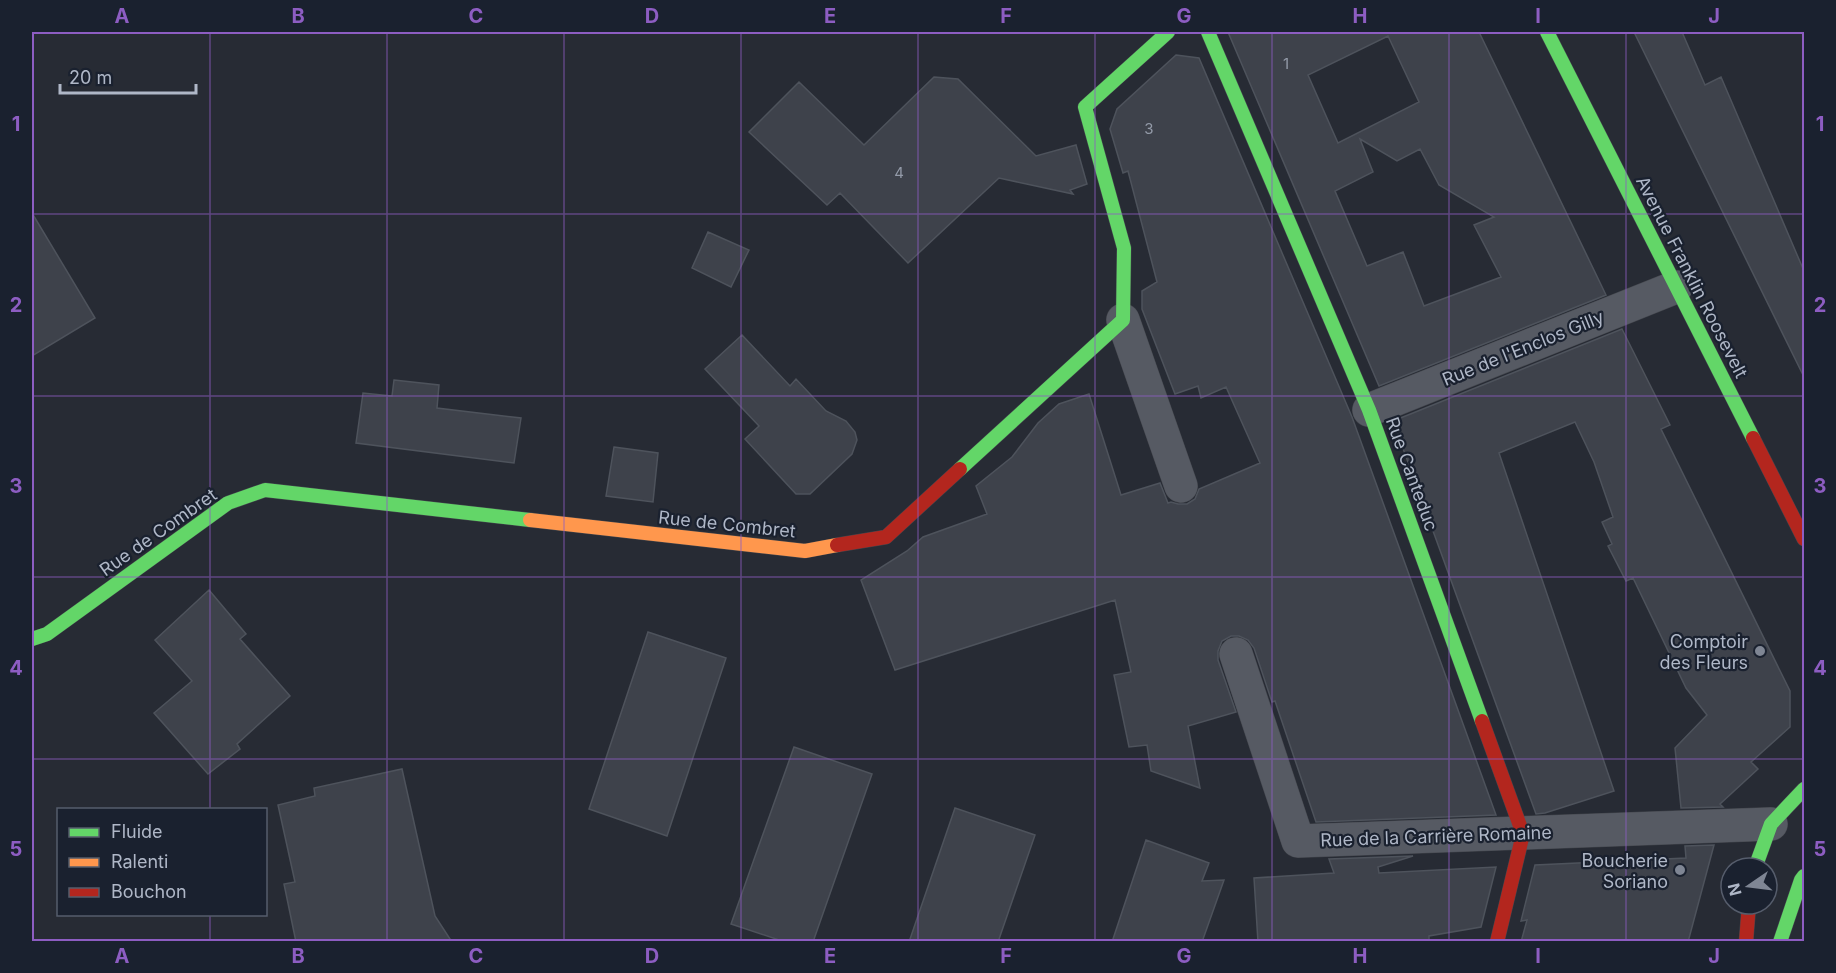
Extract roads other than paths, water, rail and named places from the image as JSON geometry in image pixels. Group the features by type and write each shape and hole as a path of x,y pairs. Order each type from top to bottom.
{"street":[{"path":"1168,32 1085,107 1124,249 1123,320 1181,486"},
{"name":"Rue Canteduc","path":"1208,32 1369,410 1523,834"},
{"name":"Avenue Franklin Roosevelt","path":"1547,32 1804,539"},
{"name":"Rue de l'Enclos Gilly","path":"1369,410 1676,287"},
{"name":"Rue de Combret","path":"32,639 48,634 228,503 265,490 805,551 886,537 1123,320"},
{"name":"Rue de la Carrière Romaine","path":"1236,654 1298,841 1771,824"},
{"path":"1759,856 1771,824 1804,789"},
{"path":"1497,942 1523,834"},
{"path":"1780,942 1803,882"},
{"path":"1746,942 1748,916"}],"place":[{"name":"Comptoir des Fleurs","path":"1760,651"},
{"name":"Boucherie Soriano","path":"1680,870"}]}
